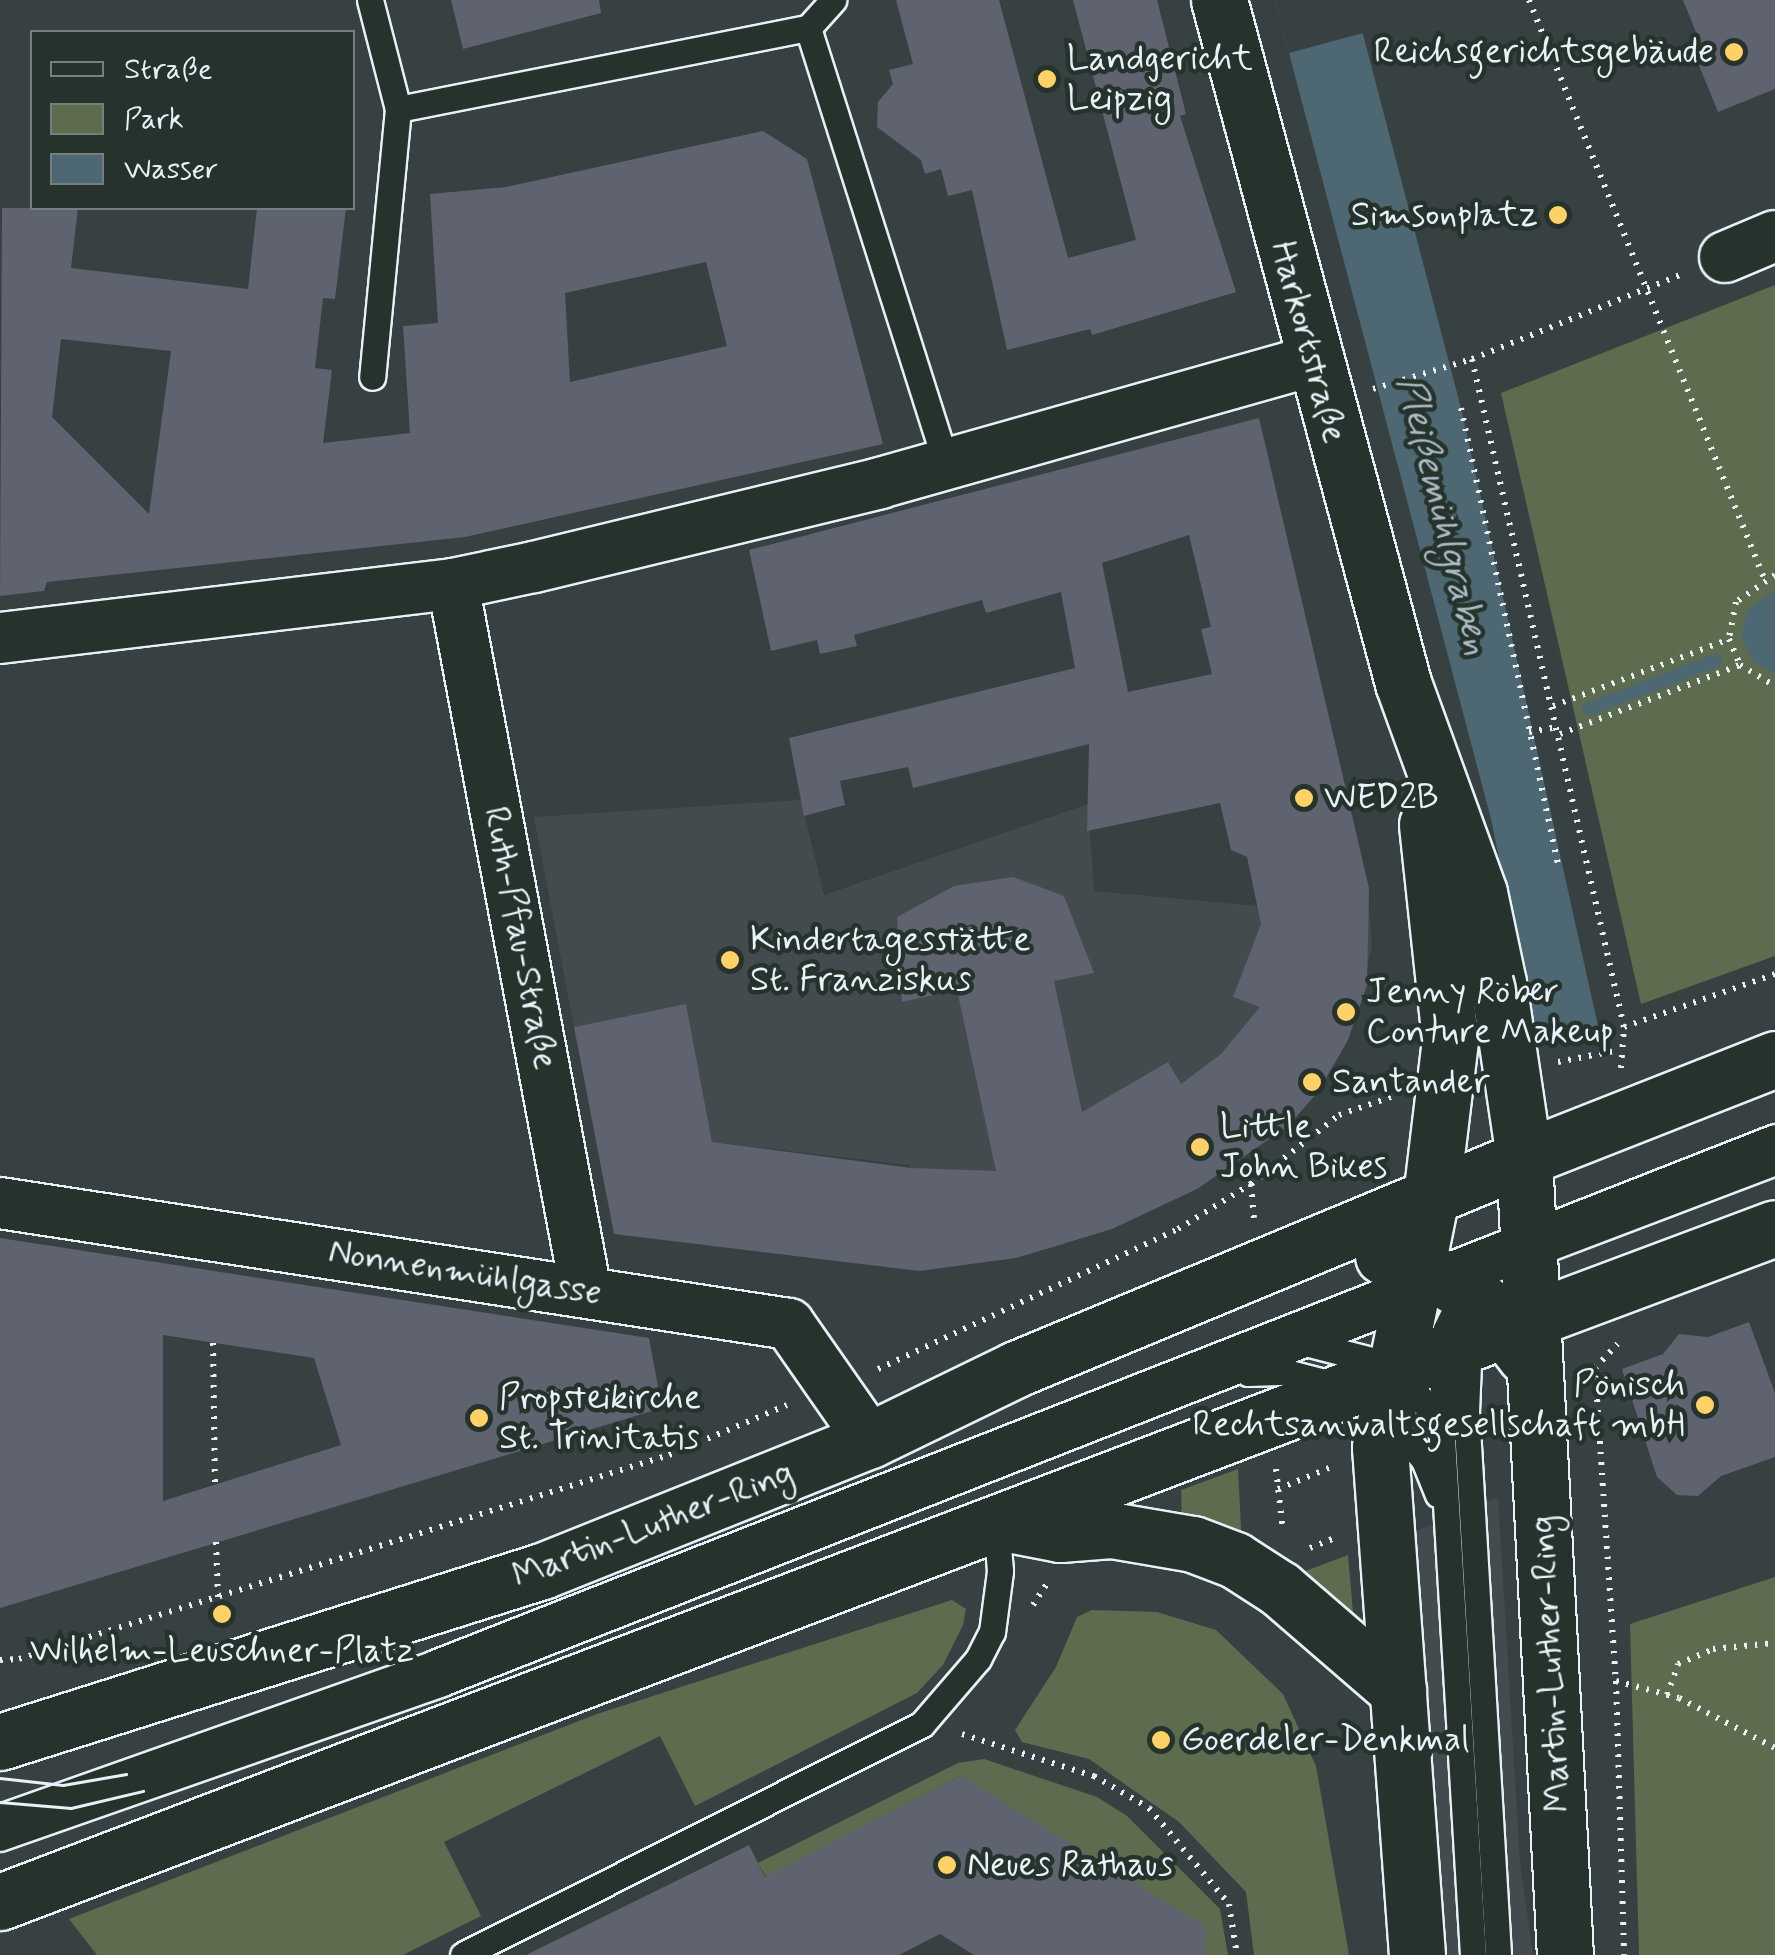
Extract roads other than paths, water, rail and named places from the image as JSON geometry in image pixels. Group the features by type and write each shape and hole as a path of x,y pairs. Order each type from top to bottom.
{"main road":[{"name":"Harkortstraße","path":"1218,0 1312,361 1403,683 1479,893 1524,1158"},
{"name":"Harkortstraße","path":"1403,683 1438,894 1449,1022 1431,1197"},
{"path":"1524,1158 1775,1059"},
{"name":"Martin-Luther-Ring","path":"0,1742 542,1571 870,1440 1016,1369 1524,1158 1528,1244 1446,1323 1382,1499 1418,1955"},
{"name":"Martin-Luther-Ring","path":"1431,1197 1446,1323 1565,1955"},
{"path":"0,1902 996,1521 1446,1323 1775,1228"},
{"name":"Martin-Luther-Ring","path":"1287,1257 1369,1252 1446,1323"},
{"path":"996,1521 1060,1534 1112,1530 1193,1544 1235,1560 1280,1589 1398,1691"}],"street":[{"path":"1724,257 1775,236"},
{"path":"0,638 453,584 946,464 1312,361"},
{"name":"Ruth-Pfau-Straße","path":"453,584 586,1292"},
{"name":"Nonnenmühlgasse","path":"0,1204 789,1324 837,1384 870,1440"}],"lane":[{"path":"370,0 398,109 372,377"},
{"path":"398,109 808,28 833,0"},
{"path":"808,28 946,464"},
{"path":"0,1838 442,1683 1306,1344 1350,1350 1446,1323 1528,1244 1775,1137"},
{"path":"1181,1392 1446,1323 1528,1244 1775,1162"},
{"path":"0,1817 434,1664 1192,1365 1246,1348 1306,1344 1446,1323"},
{"path":"1192,1365 1446,1323"},
{"path":"1446,1323 1441,1421 1444,1520 1473,1955"},
{"path":"1446,1323 1441,1421 1463,1466 1471,1509"},
{"path":"1446,1323 1471,1509 1498,1955"},
{"path":"1444,1520 1424,1460 1446,1323"},
{"path":"463,1955 922,1724 978,1659 992,1632 1000,1571 996,1521"}],"water":[{"name":"Pleißemühlgraben","path":"1275,0 1354,0 1461,408 1598,1026 1537,1042 1491,819"},
{"path":"1775,590 1775,674 1753,662 1741,637 1747,610"}],"waterway":[{"path":"1589,709 1715,661"}],"tram line":[{"path":"0,1778 63,1785 126,1774"},
{"path":"0,1802 71,1808 143,1791"}],"place":[{"name":"Reichsgerichtsgebäude","path":"1734,52"},
{"name":"Landgericht Leipzig","path":"1047,79"},
{"name":"Simsonplatz","path":"1558,215"},
{"name":"WED2B","path":"1304,798"},
{"name":"Kindertagesstätte St. Franziskus","path":"730,960"},
{"name":"Jenny Röber Conture Makeup","path":"1346,1012"},
{"name":"Santander","path":"1312,1082"},
{"name":"Little John Bikes","path":"1200,1147"},
{"name":"Pönisch Rechtsanwaltsgesellschaft mbH","path":"1705,1405"},
{"name":"Propsteikirche St. Trinitatis","path":"479,1418"},
{"name":"Wilhelm-Leuschner-Platz","path":"222,1614"},
{"name":"Goerdeler-Denkmal","path":"1161,1740"},
{"name":"Neues Rathaus","path":"947,1865"}]}
